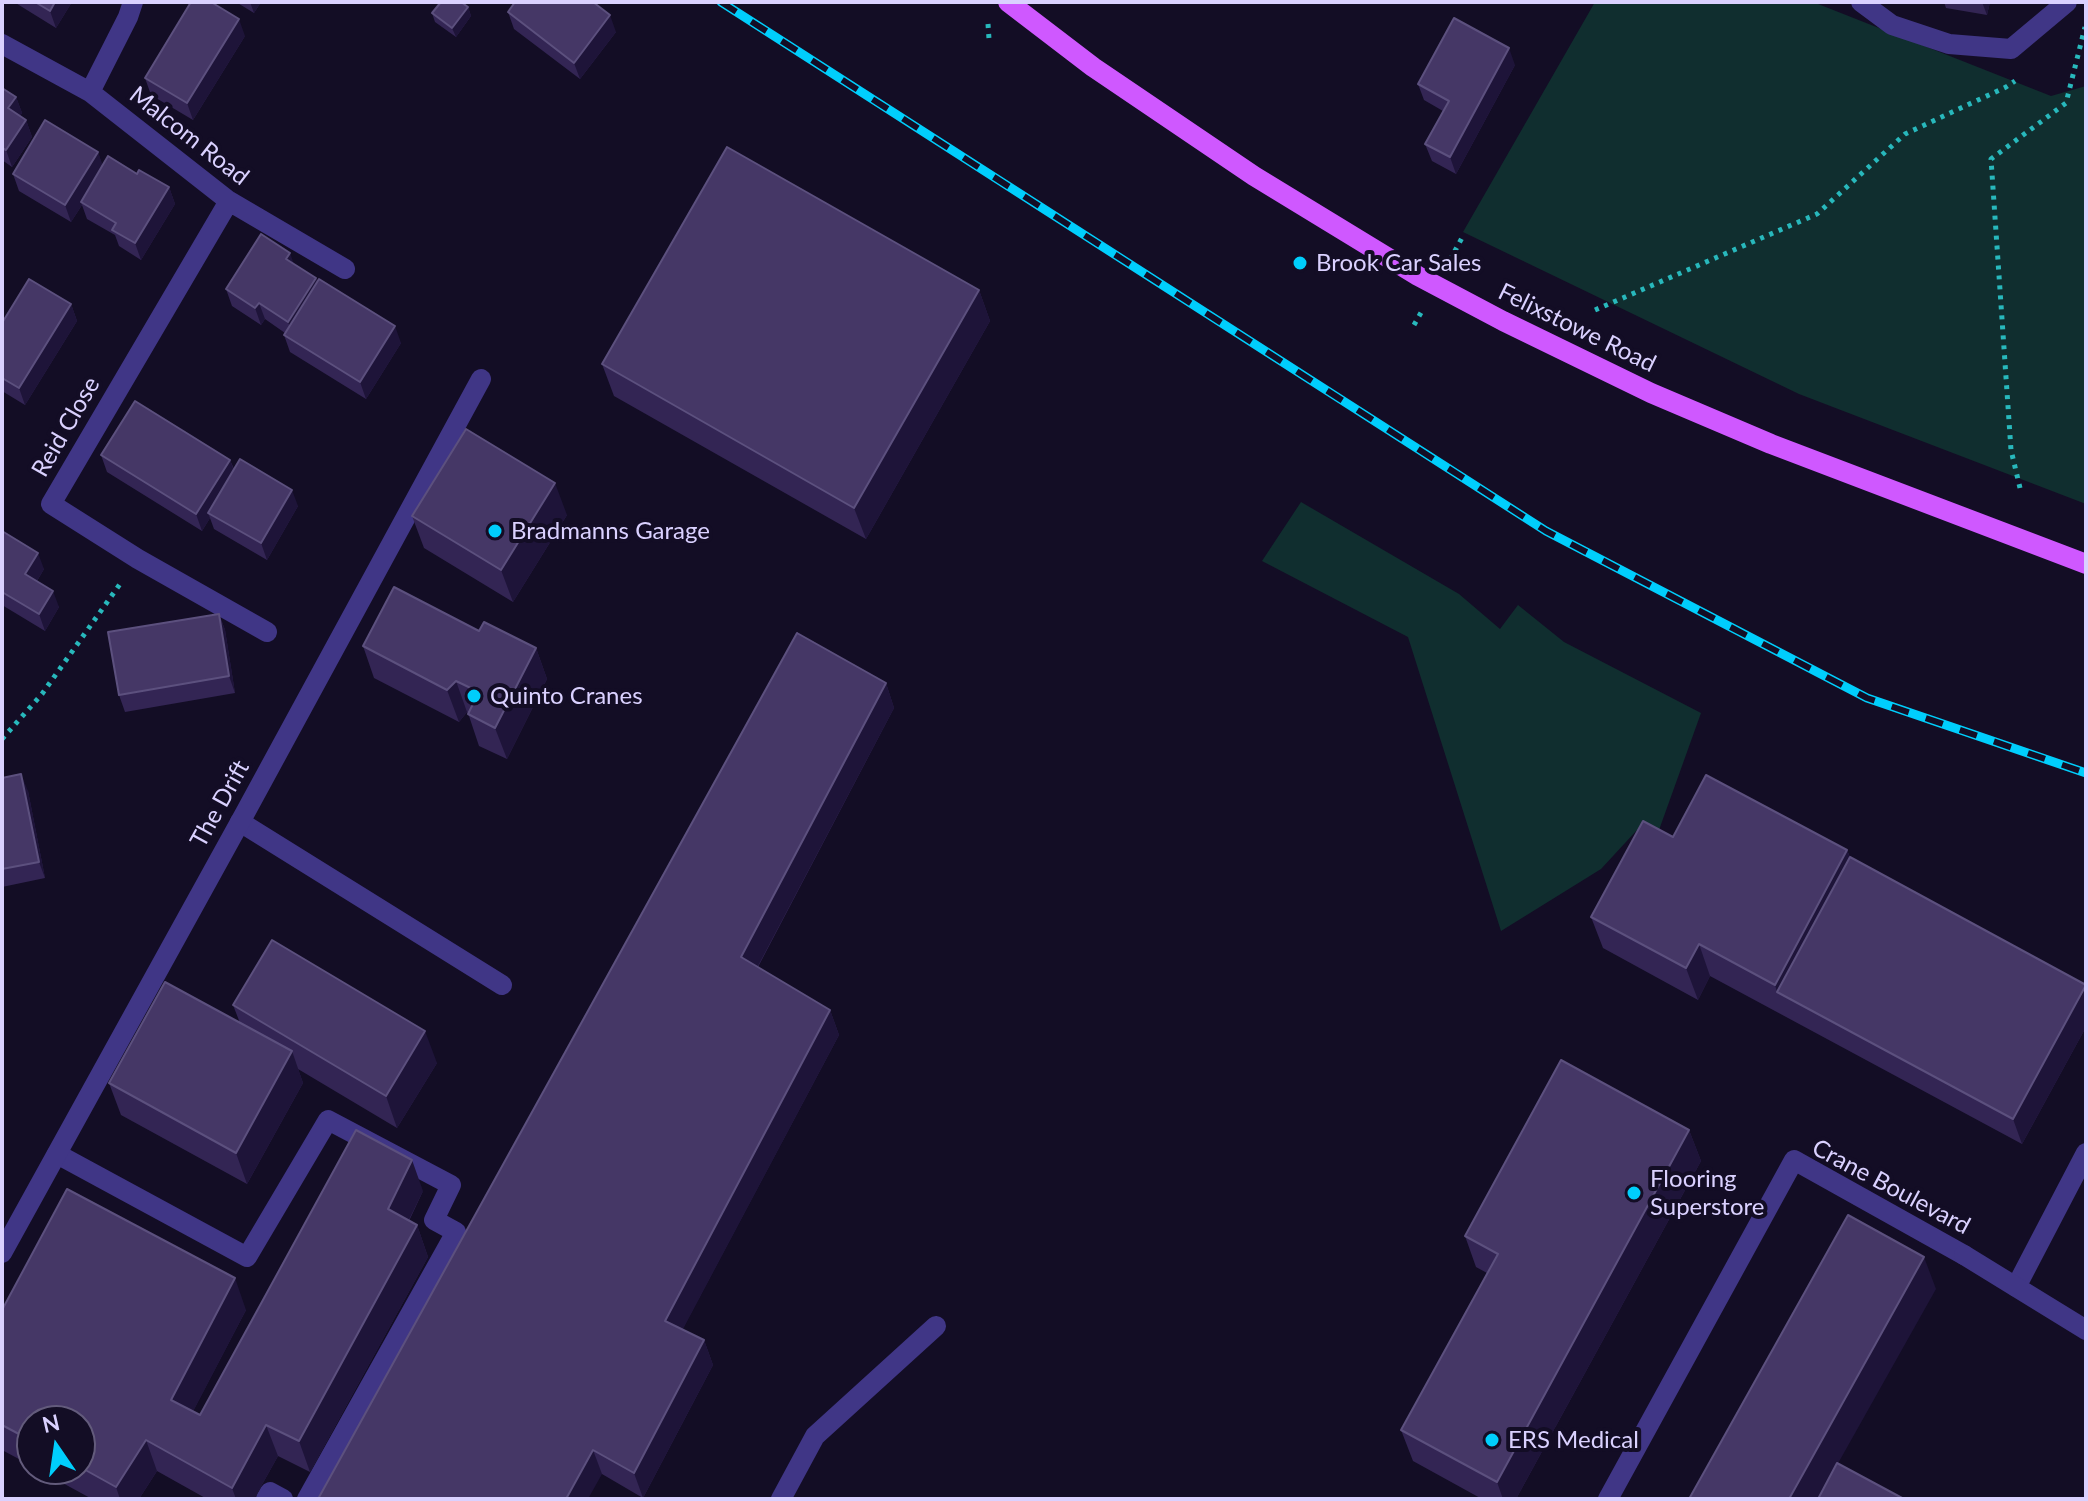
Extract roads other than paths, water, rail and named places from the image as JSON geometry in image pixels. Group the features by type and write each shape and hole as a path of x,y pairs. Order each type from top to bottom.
{"main road":[{"name":"Felixstowe Road","path":"1008,2 1093,67 1254,176 1463,300 1584,361 1718,421 1842,472 2086,564"}],"street":[{"path":"90,92 133,2"},
{"path":"1861,2 1892,25 1949,44 2011,49 2067,2"},
{"name":"Malcom Road","path":"2,44 90,92 229,201 345,269"},
{"name":"Reid Close","path":"229,201 51,504 138,559 267,632"},
{"name":"The Drift","path":"2,1253 481,379"},
{"path":"240,822 502,985"},
{"path":"57,1154 247,1257 328,1120 451,1185 434,1220 456,1232 307,1499"},
{"path":"2016,1287 2086,1153"},
{"name":"Crane Boulevard","path":"1608,1499 1794,1160 1964,1255 2086,1330"},
{"path":"781,1499 815,1436 936,1326"},
{"path":"266,1499 270,1492 283,1499"}],"railway":[{"path":"721,2 1546,531 1867,698 2086,773"}],"place":[{"name":"Brook Car Sales","path":"1300,263"},
{"name":"Bradmanns Garage","path":"495,531"},
{"name":"Quinto Cranes","path":"474,696"},
{"name":"Flooring Superstore","path":"1634,1193"},
{"name":"ERS Medical","path":"1492,1440"}]}
